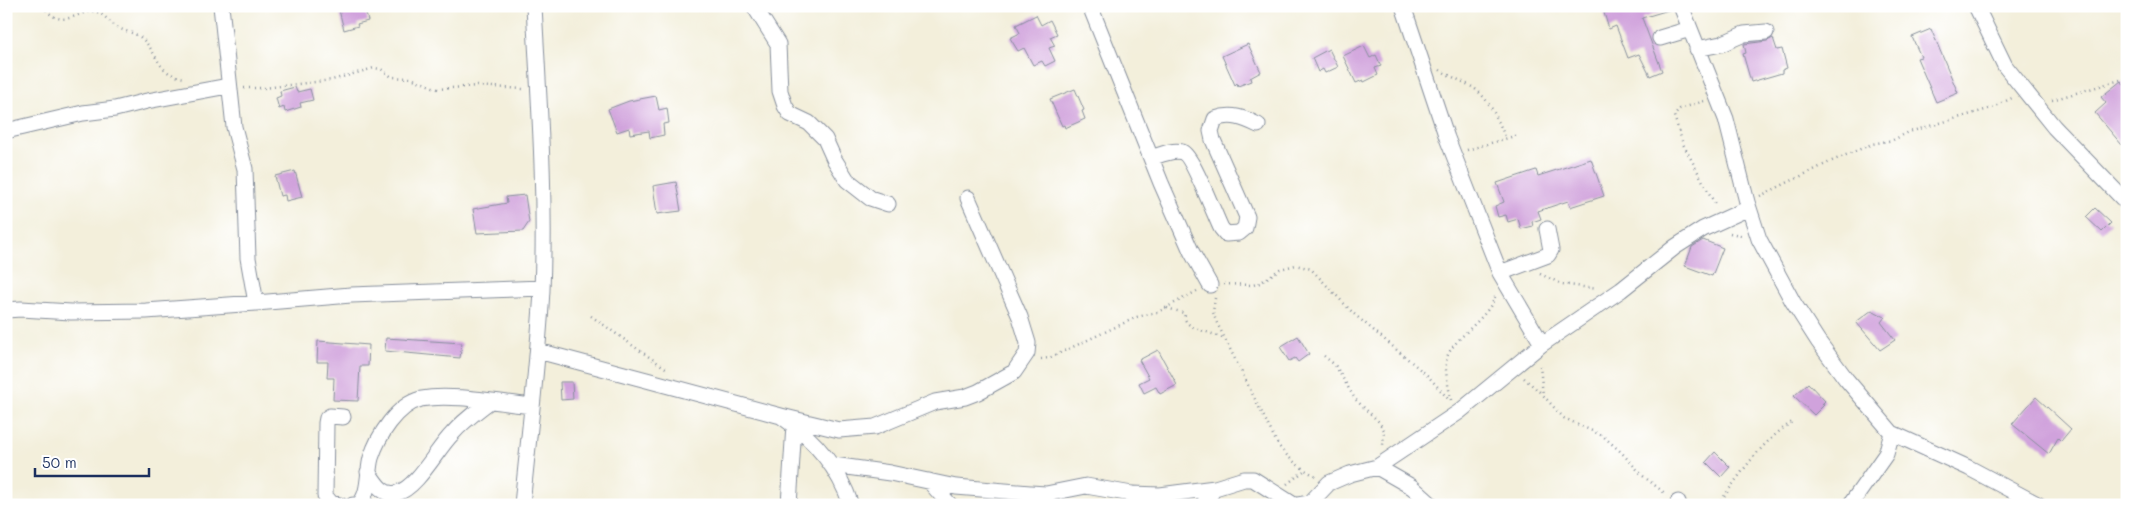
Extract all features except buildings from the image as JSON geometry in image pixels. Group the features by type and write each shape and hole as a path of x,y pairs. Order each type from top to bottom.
{"street":[{"path":"220,6 234,127 245,169 248,258 256,303"},
{"path":"522,505 538,351 542,288 542,148 534,6"},
{"path":"754,6 778,44 780,91 790,114 810,122 825,139 834,159 847,180 870,198 888,204"},
{"path":"1090,6 1151,158 1191,251 1210,285"},
{"path":"1403,6 1454,154 1500,273 1540,345"},
{"path":"1681,6 1718,98 1736,154 1748,205 1759,239 1793,302 1818,341 1846,380 1892,434 1969,468 2039,505"},
{"path":"1976,6 2005,66 2054,127 2127,203"},
{"path":"1660,38 1690,29"},
{"path":"1697,49 1722,44 1744,34 1766,32"},
{"path":"6,131 83,113 115,110 147,101 228,86"},
{"path":"1151,158 1173,152 1182,152 1187,155 1221,228 1226,234 1239,233 1245,228 1247,217 1213,140 1212,125 1216,119 1231,116 1242,118 1258,125"},
{"path":"538,351 825,428 839,430 875,427 934,402 965,397 1014,372 1026,354 1028,343 1020,316 968,198"},
{"path":"1305,504 1329,483 1350,474 1374,468 1459,412 1540,345 1621,290 1675,247 1748,205"},
{"path":"1500,273 1548,254 1551,250 1547,228"},
{"path":"6,302 14,310 71,312 136,311 351,295 542,288"},
{"path":"353,505 358,505 365,497 368,472 376,444 396,415 410,404 422,399 452,398 532,406"},
{"path":"368,472 377,486 385,492 396,494 402,491 419,475 450,435 468,418 490,402"},
{"path":"340,505 331,503 325,496 326,423 327,418 330,416 343,417"},
{"path":"781,416 794,425 833,465 842,481 851,505"},
{"path":"789,505 794,425"},
{"path":"1850,505 1883,459 1892,434"},
{"path":"833,465 890,473 956,487 1046,494 1086,486 1132,494 1160,495 1215,488 1244,479 1253,479 1294,505"},
{"path":"1374,468 1412,487 1432,505"},
{"path":"842,481 864,505"},
{"path":"929,481 950,505"},
{"path":"1203,505 1215,488"}],"path":[{"path":"43,6 51,15 67,19 89,11 97,11 119,28 134,33 141,38 168,73 190,78"},
{"path":"1421,60 1476,90 1490,106 1506,139"},
{"path":"228,86 249,89 332,80 374,68 380,69 392,77 411,78 438,89 499,86 539,92"},
{"path":"1748,205 1832,161 1872,144 1893,140 1909,132 1992,108 2010,98 2035,103 2127,78"},
{"path":"1718,98 1680,109 1674,116 1683,144 1723,219"},
{"path":"1454,154 1518,136"},
{"path":"1710,226 1735,235 1759,239"},
{"path":"1026,354 1042,359 1050,358 1137,317 1167,308 1210,285 1260,283 1280,269 1296,265 1311,269 1354,314 1428,376 1452,404 1446,371 1448,352 1491,306 1495,298 1500,273"},
{"path":"1519,266 1562,284 1621,290"},
{"path":"1210,285 1214,296 1214,317 1278,445 1285,454 1305,470 1329,483"},
{"path":"1167,308 1184,313 1185,321 1195,328 1211,332 1225,340"},
{"path":"591,316 628,341 638,351 672,371"},
{"path":"1540,345 1544,395"},
{"path":"1324,356 1335,365 1355,399 1376,418 1384,430 1385,442 1374,468"},
{"path":"1513,368 1544,395 1564,418 1603,436 1643,476 1679,503"},
{"path":"1718,505 1763,444 1773,434 1792,422"}]}
